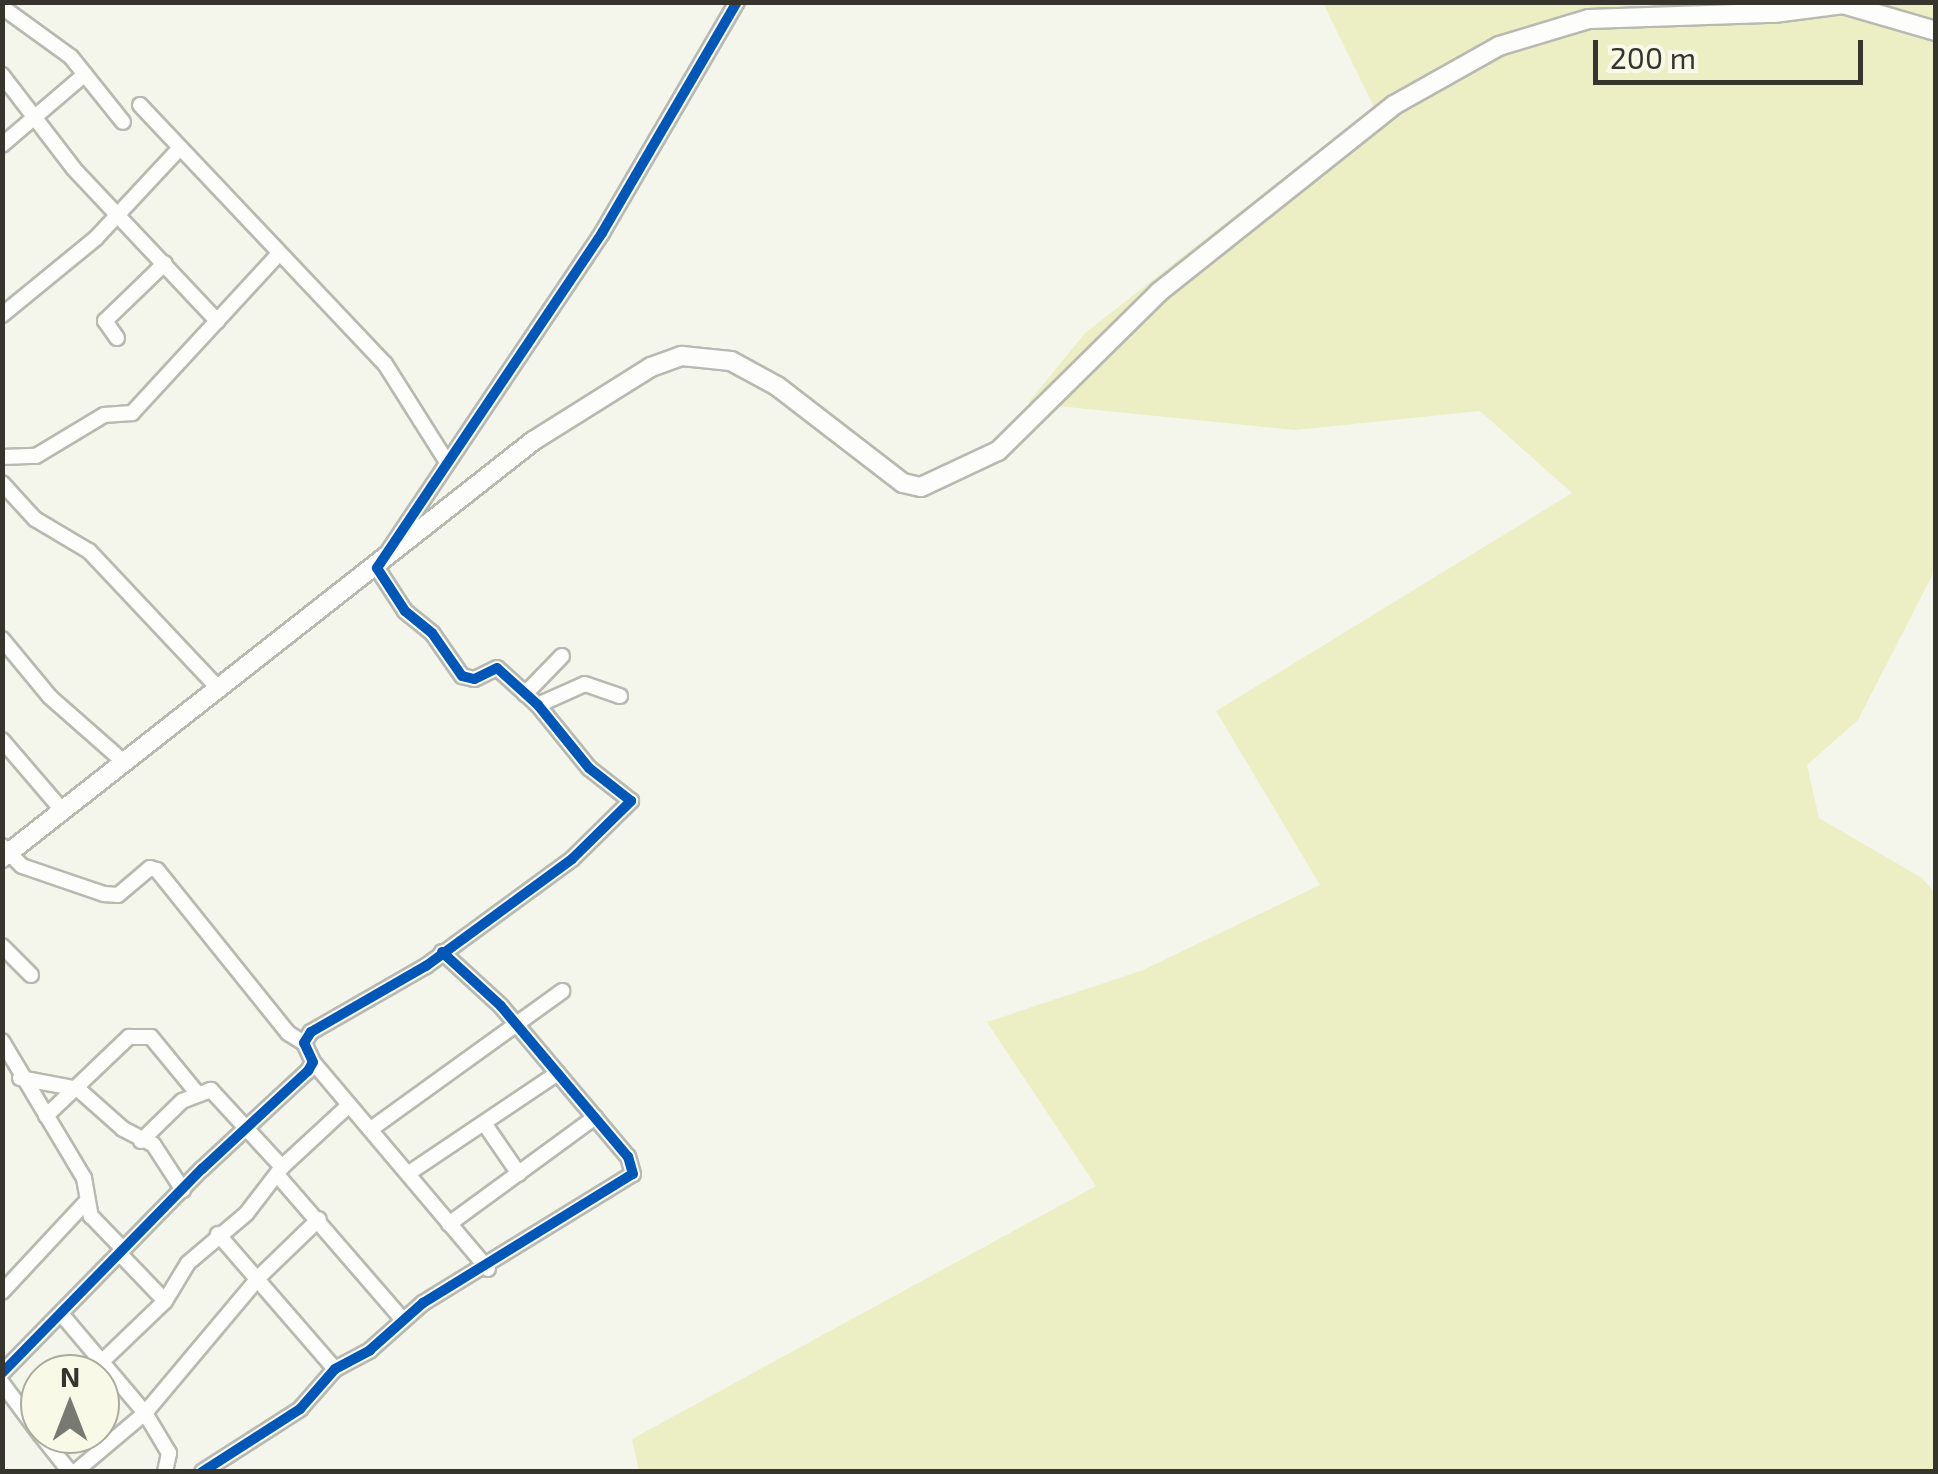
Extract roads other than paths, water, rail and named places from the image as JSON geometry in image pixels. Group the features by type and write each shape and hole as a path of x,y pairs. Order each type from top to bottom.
{"main road":[{"path":"4,852 590,400 682,356 730,361 777,386 904,483 921,488 961,472 1039,416 1159,292 1394,104 1530,34 1590,19 1774,13 1843,4 1936,30"}],"street":[{"path":"304,1044 337,1012 401,984 572,859 631,800 589,768 538,705 494,667 465,678 432,633 404,611 377,568 602,233 737,2"},
{"path":"2,7 85,74 123,122"},
{"path":"2,144 40,118 85,74"},
{"path":"2,75 40,118 74,169 119,212 217,321"},
{"path":"140,105 277,256 386,364 447,462"},
{"path":"2,316 119,212 180,148"},
{"path":"2,456 36,456 104,414 132,414 277,256"},
{"path":"117,338 105,321 164,264"},
{"path":"2,483 35,518 89,551 219,689"},
{"path":"2,640 50,697 124,762"},
{"path":"525,694 562,656"},
{"path":"538,705 585,684 620,696"},
{"path":"2,740 62,810"},
{"path":"4,852 22,866 118,896 150,868 157,870 288,1033 304,1044 313,1062 348,1106 410,1172 488,1268"},
{"path":"2,946 31,975"},
{"path":"202,1472 300,1409 334,1369 370,1350 403,1320 633,1174 632,1164 517,1024 442,952"},
{"path":"371,1129 562,991"},
{"path":"46,1116 78,1089 113,1046 151,1037 197,1093"},
{"path":"2,1041 20,1078 84,1178 86,1202 164,1301"},
{"path":"2,1374 313,1062"},
{"path":"410,1172 486,1126 558,1073"},
{"path":"20,1078 78,1089 140,1141 153,1144 183,1190"},
{"path":"140,1141 197,1093 220,1093 403,1320"},
{"path":"111,1354 164,1301 218,1234 348,1106"},
{"path":"450,1224 595,1117"},
{"path":"486,1126 520,1174"},
{"path":"2,1292 86,1202"},
{"path":"72,1472 145,1413 259,1278 319,1219"},
{"path":"218,1234 334,1369"},
{"path":"62,1316 96,1354"},
{"path":"120,1383 145,1413 169,1453 165,1472"},
{"path":"2,1384 20,1406"}]}
